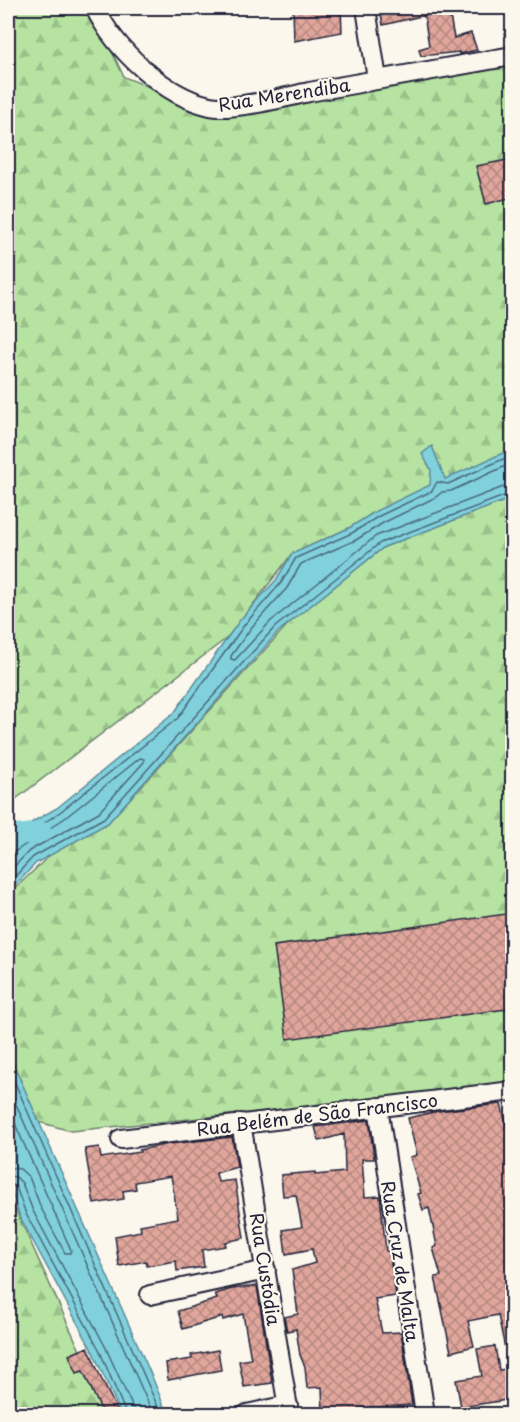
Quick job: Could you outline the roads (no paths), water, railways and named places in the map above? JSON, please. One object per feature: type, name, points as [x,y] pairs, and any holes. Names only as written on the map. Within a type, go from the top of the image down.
[{"type":"street","name":"Rua Merendiba","points":[[95,8],[118,45],[143,68],[187,99],[213,107],[257,102],[513,56]]},
{"type":"street","points":[[366,8],[377,80]]},
{"type":"street","name":"Rua Belém de São Francisco","points":[[122,1138],[513,1091]]},
{"type":"street","name":"Rua Cruz de Malta","points":[[378,1107],[425,1414]]},
{"type":"street","name":"Rua Custódia","points":[[241,1123],[288,1410]]},
{"type":"street","points":[[150,1295],[266,1270]]},
{"type":"street","points":[[247,1414],[288,1410]]},
{"type":"water","points":[[432,446],[445,479],[512,449],[512,498],[384,547],[279,631],[108,823],[36,863],[8,893],[8,841],[34,821],[57,808],[174,713],[240,620],[276,580],[292,554],[349,528],[376,511],[430,485],[431,470],[422,454]]},
{"type":"water","points":[[8,1052],[167,1414],[121,1414],[93,1352],[20,1217],[8,1182]]},
{"type":"waterway","points":[[8,838],[42,832]]}]
